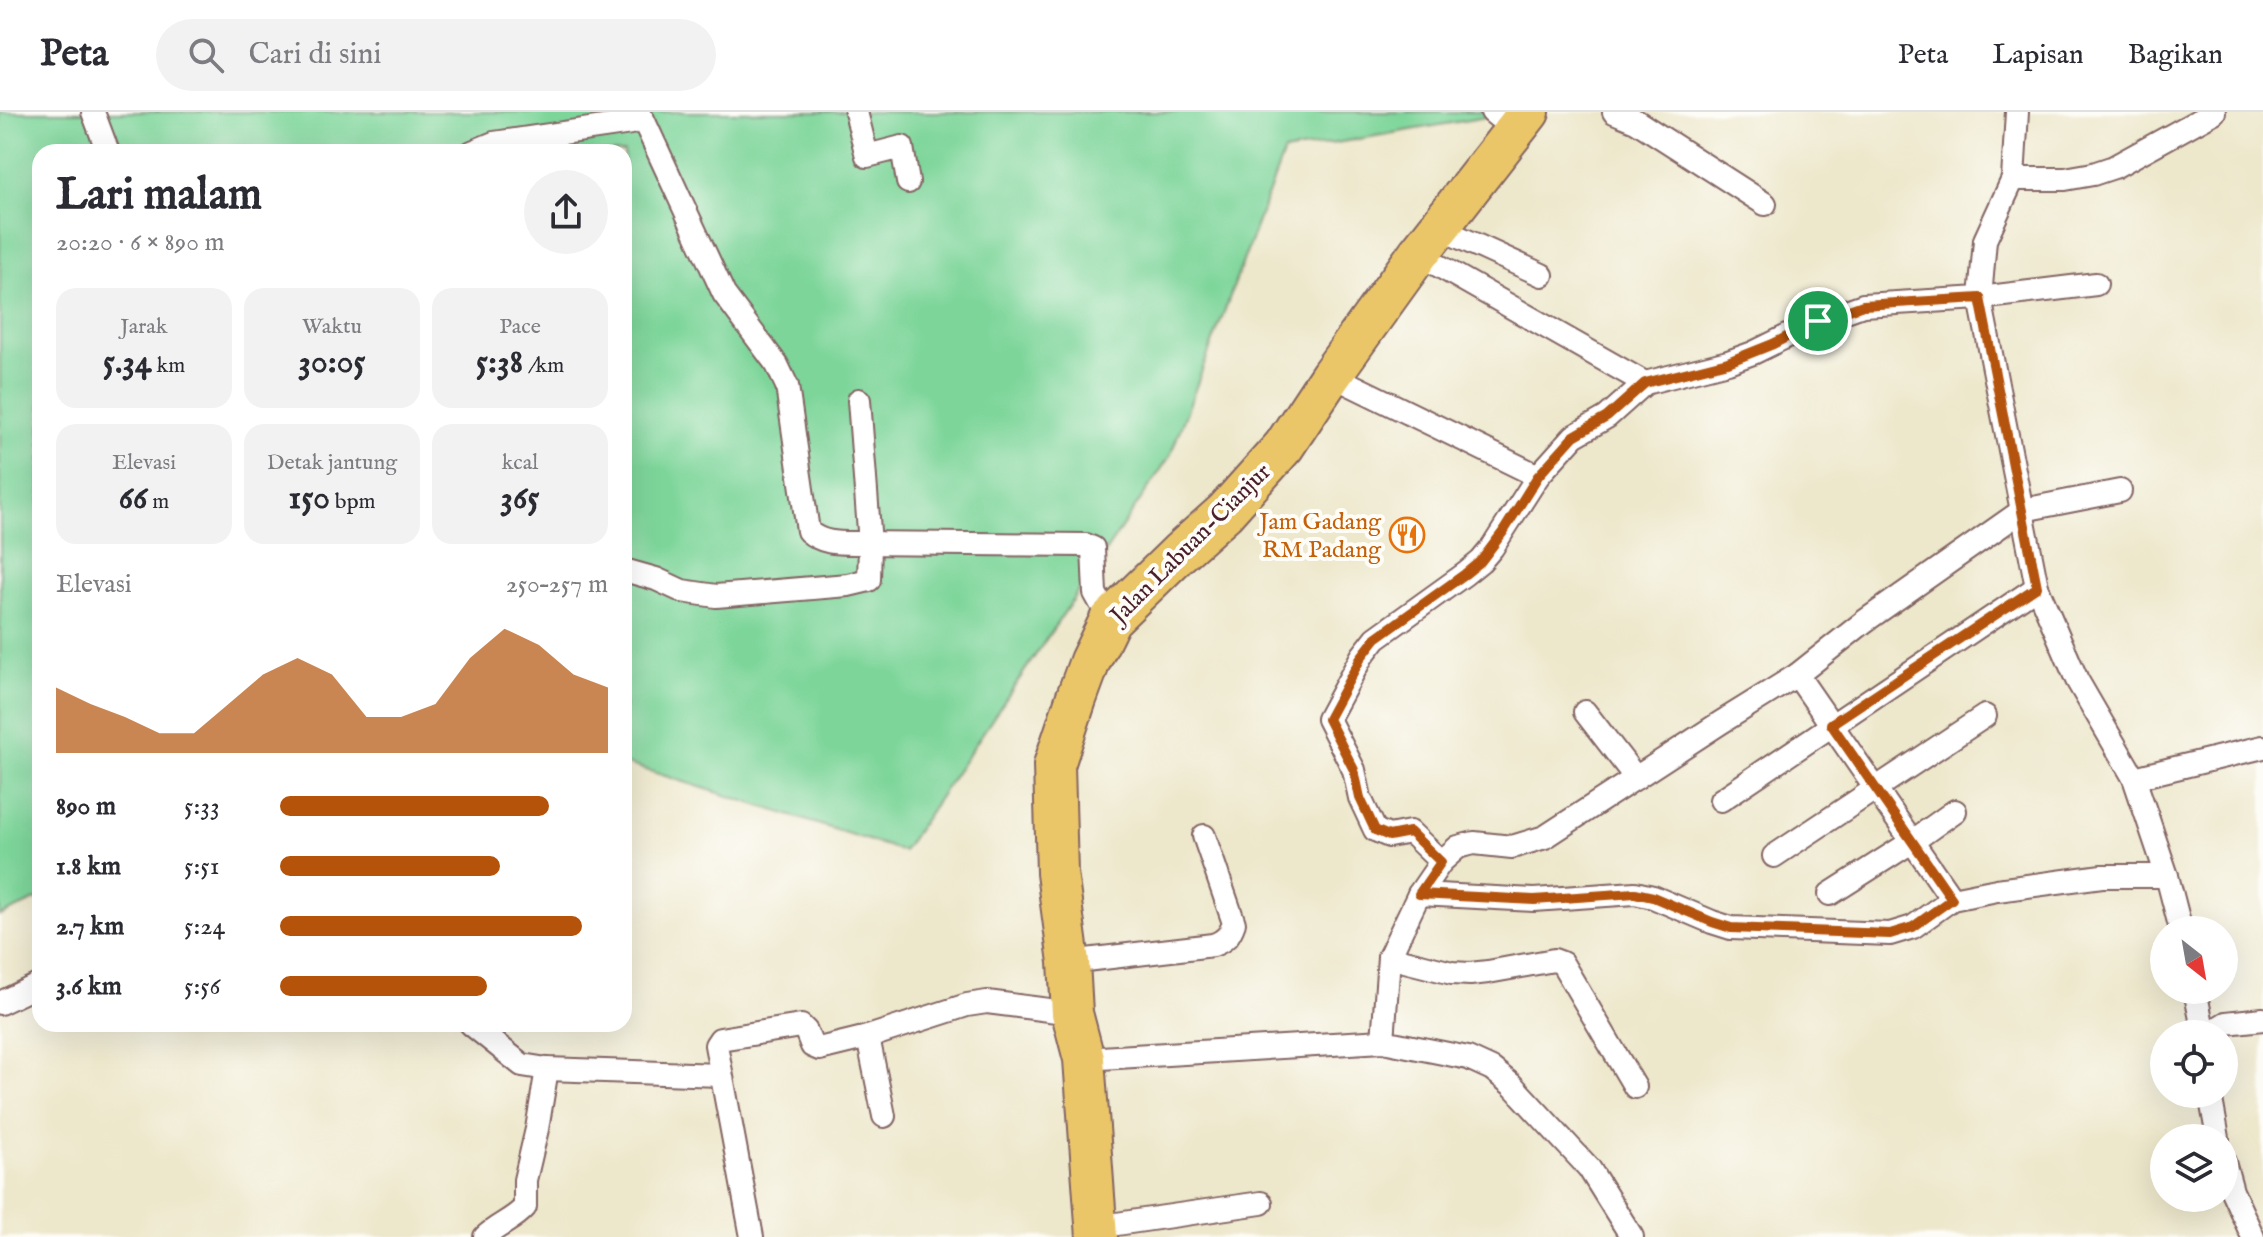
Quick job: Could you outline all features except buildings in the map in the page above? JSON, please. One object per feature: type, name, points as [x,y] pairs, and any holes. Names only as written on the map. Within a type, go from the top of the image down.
[{"type":"highway","name":"Jalan Labuan-Cianjur","points":[[1096,1232],[1084,1059],[1072,1013],[1069,962],[1057,873],[1054,765],[1090,661],[1110,620],[1225,512],[1284,446],[1511,118]]},
{"type":"street","points":[[93,112],[105,144]]},
{"type":"street","points":[[856,112],[867,156],[902,147],[908,182]]},
{"type":"street","points":[[1614,112],[1636,121],[1765,204]]},
{"type":"street","points":[[2017,112],[2013,179],[1985,240],[1980,298],[2037,587],[2077,680],[2134,778],[2177,916]]},
{"type":"street","points":[[2013,179],[2065,179],[2104,171],[2214,112]]},
{"type":"street","points":[[492,144],[631,123],[644,115],[724,294],[777,365],[787,386],[808,531],[816,538],[832,542],[870,544],[1086,545],[1093,548],[1095,593],[1110,620]]},
{"type":"street","points":[[1428,241],[1542,275]]},
{"type":"street","points":[[1428,241],[1645,383]]},
{"type":"street","points":[[1441,862],[1410,832],[1389,836],[1375,830],[1360,798],[1354,770],[1328,719],[1362,656],[1376,638],[1481,561],[1538,476],[1574,436],[1607,417],[1645,383],[1728,362],[1818,321],[1863,305],[1980,298],[2096,284]]},
{"type":"street","points":[[1331,375],[1538,476]]},
{"type":"street","points":[[632,572],[682,591],[716,596],[848,585],[869,580],[870,544],[859,400]]},
{"type":"street","points":[[1383,1041],[1389,957],[1419,894],[1441,862],[1458,847],[1474,843],[1512,847],[1545,837],[1797,675],[1865,621],[2023,510],[2120,491]]},
{"type":"street","points":[[1721,800],[2037,587]]},
{"type":"street","points":[[1797,675],[1952,899]]},
{"type":"street","points":[[1585,712],[1636,778]]},
{"type":"street","points":[[1774,856],[1985,716]]},
{"type":"street","points":[[2134,778],[2263,747]]},
{"type":"street","points":[[1830,894],[1955,811]]},
{"type":"street","points":[[1069,962],[1222,942],[1230,934],[1234,923],[1204,836]]},
{"type":"street","points":[[1419,894],[1534,900],[1635,893],[1653,897],[1731,928],[1890,934],[1913,927],[1952,899],[2102,876],[2167,876]]},
{"type":"street","points":[[1389,957],[1452,973],[1488,972],[1554,960],[1562,963],[1635,1087]]},
{"type":"street","points":[[0,1003],[32,988]]},
{"type":"street","points":[[752,1237],[720,1075],[716,1045],[723,1037],[801,1026],[812,1046],[819,1049],[868,1037],[967,1005],[987,1002],[1072,1013]]},
{"type":"street","points":[[2238,1022],[2263,1019]]},
{"type":"street","points":[[481,1032],[522,1065],[547,1069],[720,1075]]},
{"type":"street","points":[[868,1037],[884,1116]]},
{"type":"street","points":[[1084,1059],[1383,1041],[1468,1058],[1492,1069],[1512,1085],[1589,1168],[1632,1237]]},
{"type":"street","points":[[485,1237],[525,1207],[525,1180],[547,1069]]},
{"type":"street","points":[[1096,1232],[1261,1203]]},
{"type":"street","points":[[2238,1204],[2253,1237]]},
{"type":"green space","points":[[0,112],[1504,112],[1284,152],[1170,456],[903,851],[632,766],[632,144],[32,144],[32,902],[0,916]]},
{"type":"place","name":"Jam Gadang RM Padang","points":[[1407,535]]},
{"type":"route","points":[[1980,298],[2037,587],[1831,724],[1952,899],[1913,927],[1890,934],[1731,928],[1653,897],[1635,893],[1534,900],[1419,894],[1441,862],[1410,832],[1389,836],[1375,830],[1360,798],[1354,770],[1328,719],[1362,656],[1376,638],[1481,561],[1538,476],[1574,436],[1607,417],[1645,383],[1728,362],[1818,321],[1863,305],[1980,298]]}]
